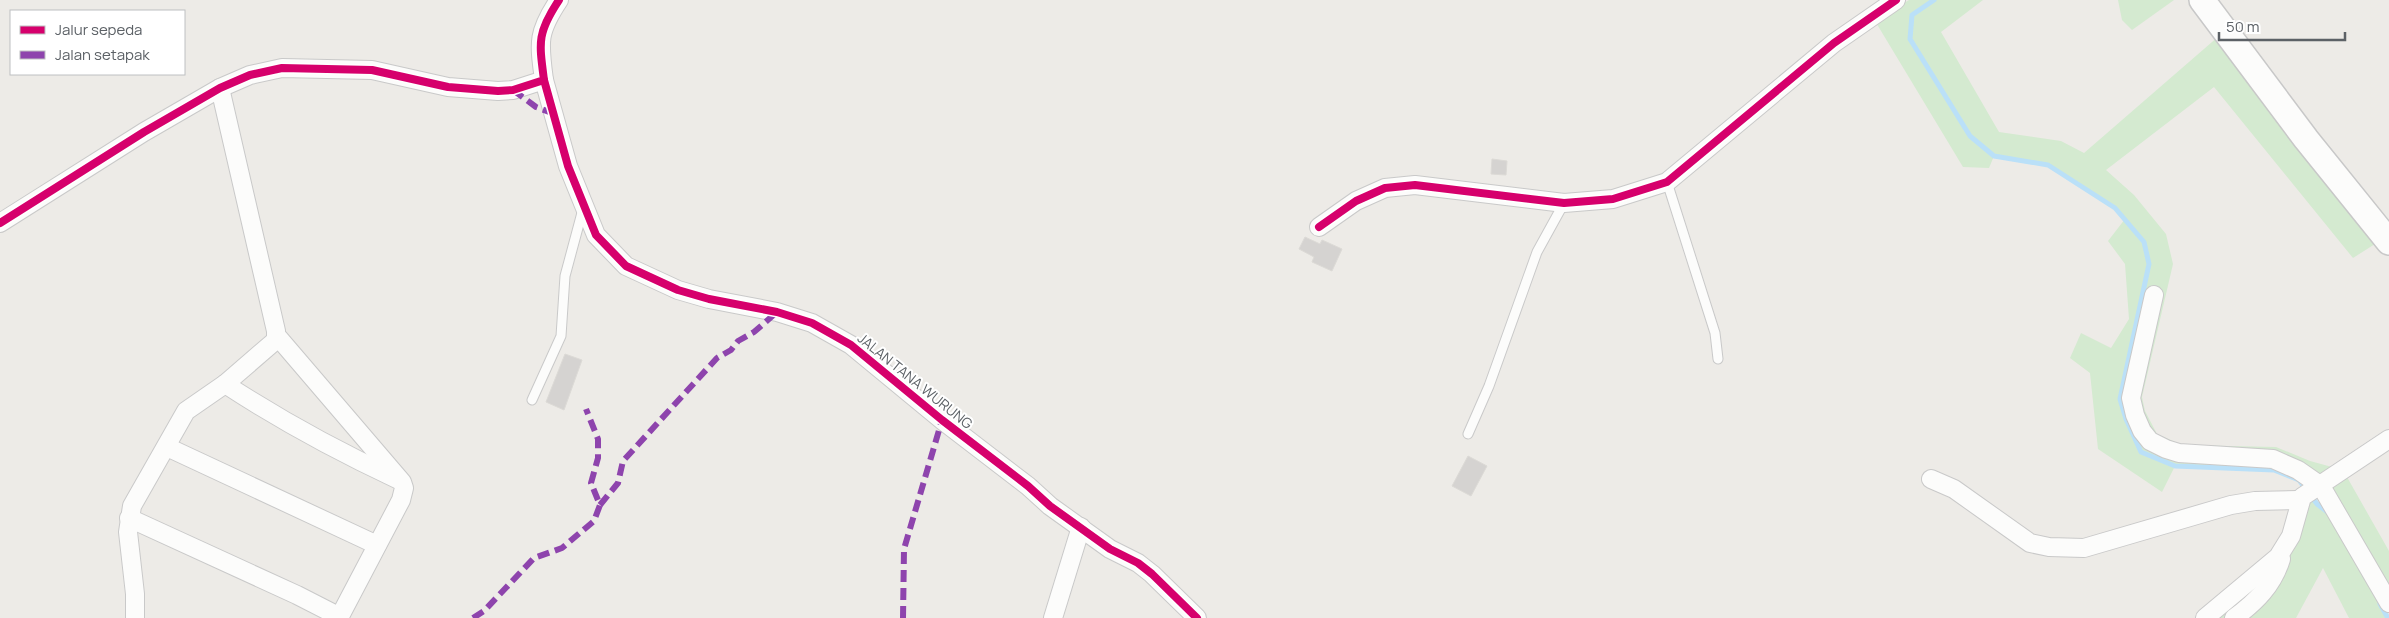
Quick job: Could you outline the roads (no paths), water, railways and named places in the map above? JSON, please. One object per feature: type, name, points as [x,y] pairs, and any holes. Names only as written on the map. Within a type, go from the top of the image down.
[{"type":"street","name":"JALAN TANA WURUNG","points":[[559,0],[550,14],[539,42],[544,80],[568,166],[596,236],[626,266],[678,290],[709,299],[776,312],[812,324],[851,345],[942,420],[1028,486],[1050,506],[1110,548],[1138,563],[1152,574],[1197,618]]},
{"type":"street","points":[[1319,227],[1356,201],[1385,188],[1415,185],[1564,203],[1613,199],[1667,182],[1834,43],[1896,0]]},
{"type":"street","points":[[2202,0],[2306,139],[2389,242]]},
{"type":"street","points":[[0,223],[144,132],[220,88],[250,75],[282,68],[304,67],[382,71],[448,87],[498,91],[514,90],[544,80]]},
{"type":"street","points":[[129,518],[297,595],[339,618],[404,494],[402,482],[277,336],[220,88]]},
{"type":"street","points":[[2154,295],[2131,398],[2142,431],[2150,441],[2179,453],[2273,459],[2298,470],[2309,493],[2389,603]]},
{"type":"street","points":[[139,616],[129,518],[132,506],[167,447],[178,422],[186,412],[225,384],[274,343],[277,336]]},
{"type":"street","points":[[225,384],[270,414],[325,445],[402,482]]},
{"type":"street","points":[[1931,479],[1954,489],[2030,543],[2060,548],[2090,546],[2231,504],[2309,493],[2389,439]]},
{"type":"street","points":[[167,447],[377,546]]},
{"type":"street","points":[[2205,618],[2263,572],[2278,557],[2290,536],[2309,493]]},
{"type":"street","points":[[1053,618],[1081,527]]},
{"type":"street","points":[[2234,618],[2256,601],[2269,585],[2277,572],[2285,546]]},
{"type":"lane","points":[[1667,182],[1715,333],[1718,359]]},
{"type":"lane","points":[[1468,434],[1490,386],[1537,252],[1564,203]]},
{"type":"lane","points":[[532,400],[561,336],[565,276],[584,204]]},
{"type":"waterway","points":[[1934,0],[1912,15],[1910,39],[1970,136],[1994,156],[2048,165],[2115,208],[2144,242],[2149,264],[2120,399],[2126,419],[2141,452],[2175,466],[2274,470],[2299,480],[2317,504],[2330,514]]},
{"type":"waterway","points":[[2380,604],[2388,618]]}]
